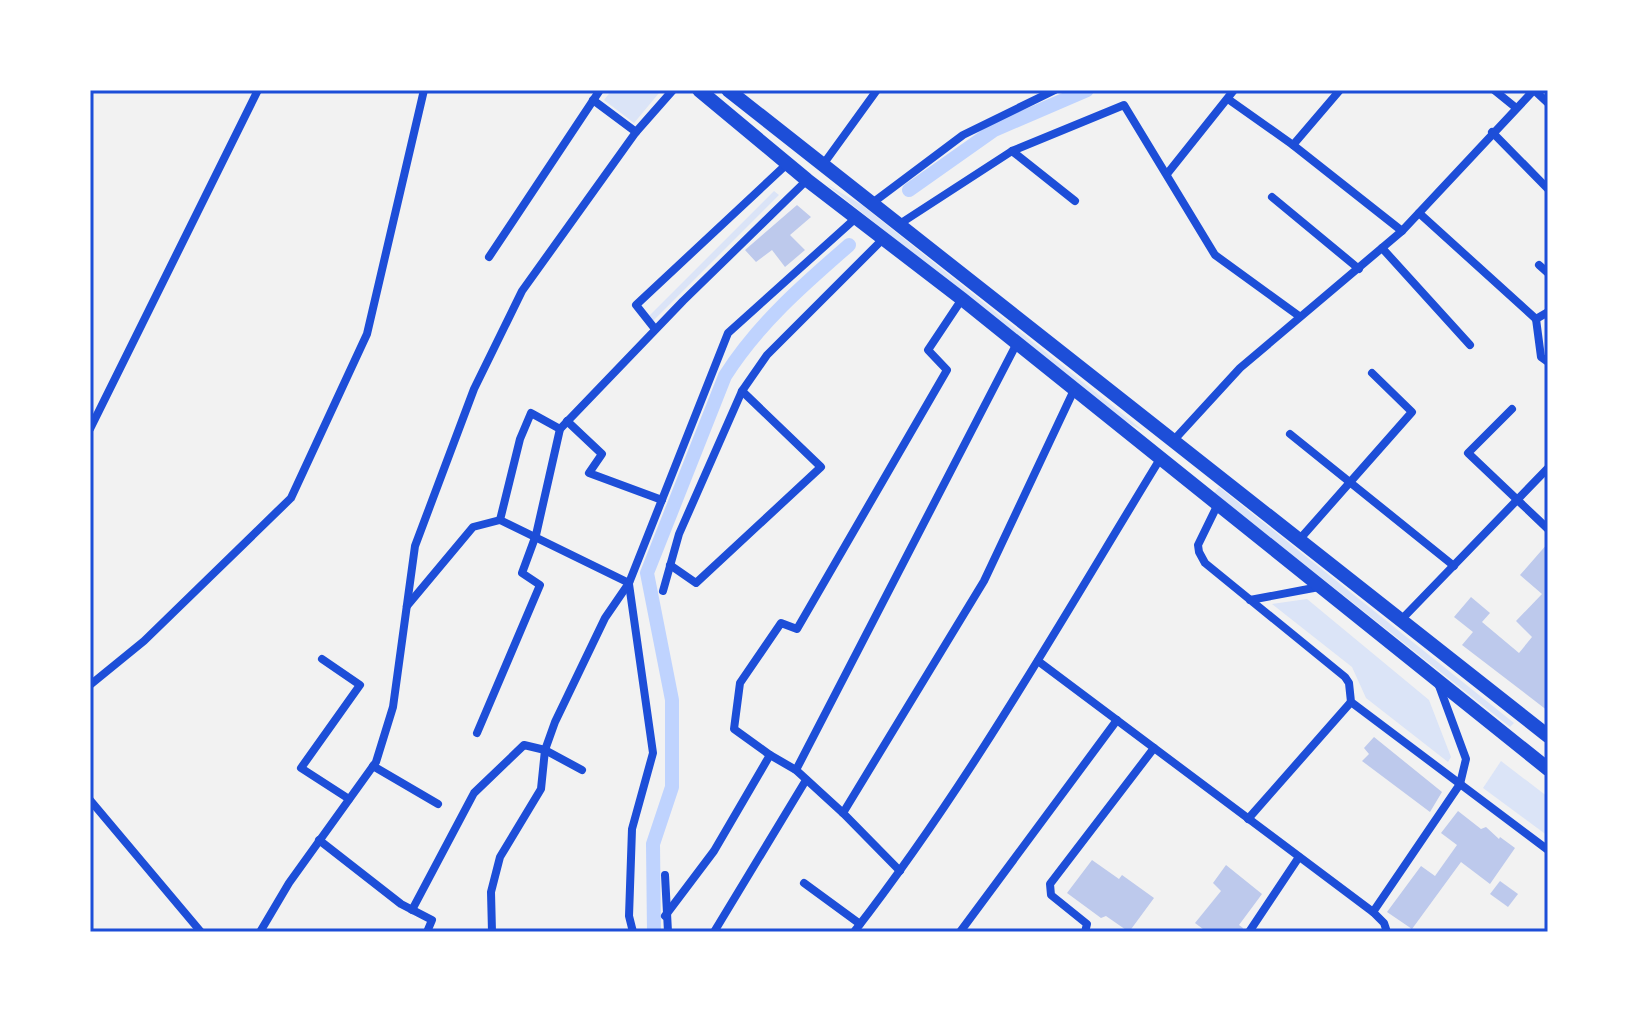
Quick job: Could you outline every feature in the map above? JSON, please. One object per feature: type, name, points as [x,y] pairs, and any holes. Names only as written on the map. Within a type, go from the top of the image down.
[{"type":"main road","points":[[699,90],[807,180],[962,299],[1548,769]]},
{"type":"main road","points":[[728,90],[1548,736]]},
{"type":"main road","points":[[962,299],[974,285]]},
{"type":"main road","points":[[1516,743],[1532,723]]},
{"type":"street","points":[[90,429],[258,90]]},
{"type":"street","points":[[90,685],[144,641],[291,498],[367,334],[424,90]]},
{"type":"street","points":[[260,932],[289,883],[373,766],[393,707],[415,546],[474,389],[522,291],[636,132],[673,90]]},
{"type":"street","points":[[822,166],[877,90]]},
{"type":"street","points":[[871,204],[963,135],[1055,90]]},
{"type":"street","points":[[1167,174],[1234,90]]},
{"type":"street","points":[[1293,145],[1340,90]]},
{"type":"street","points":[[1494,90],[1515,107]]},
{"type":"street","points":[[1173,441],[1240,368],[1402,231],[1515,107],[1534,90],[1548,103]]},
{"type":"street","points":[[489,257],[598,91]]},
{"type":"street","points":[[1228,99],[1293,145],[1402,231]]},
{"type":"street","points":[[593,100],[636,132]]},
{"type":"street","points":[[898,225],[1012,151],[1124,105],[1215,255],[1299,316]]},
{"type":"street","points":[[1492,132],[1548,189]]},
{"type":"street","points":[[1012,151],[1075,201]]},
{"type":"street","points":[[655,329],[636,305],[788,163]]},
{"type":"street","points":[[477,733],[540,585],[522,573],[536,535],[560,429],[655,329],[807,180]]},
{"type":"street","points":[[1272,197],[1359,269]]},
{"type":"street","points":[[1419,213],[1536,319],[1541,357],[1548,362]]},
{"type":"street","points":[[492,932],[491,892],[500,857],[541,789],[545,750],[555,722],[605,618],[629,583],[728,333],[857,217]]},
{"type":"street","points":[[663,591],[679,534],[742,391],[767,355],[884,238]]},
{"type":"street","points":[[1382,248],[1470,345]]},
{"type":"street","points":[[1539,265],[1548,273]]},
{"type":"street","points":[[900,871],[796,770],[734,729],[740,683],[781,623],[797,629],[947,370],[928,350],[962,299]]},
{"type":"street","points":[[1536,319],[1548,312]]},
{"type":"street","points":[[796,770],[1017,343]]},
{"type":"street","points":[[1299,540],[1412,412],[1372,373]]},
{"type":"street","points":[[843,813],[984,581],[1074,390]]},
{"type":"street","points":[[670,565],[696,583],[821,467],[742,391]]},
{"type":"street","points":[[1512,409],[1468,453],[1548,529]]},
{"type":"street","points":[[500,520],[520,439],[531,413],[560,429]]},
{"type":"street","points":[[567,421],[602,454],[589,473],[662,500]]},
{"type":"street","points":[[1290,434],[1454,566]]},
{"type":"street","points":[[804,883],[857,928],[900,871],[1038,661],[1160,459]]},
{"type":"street","points":[[1401,620],[1548,468]]},
{"type":"street","points":[[1217,506],[1200,538],[1199,552],[1205,563],[1345,677],[1349,683],[1351,702],[1548,850]]},
{"type":"street","points":[[407,607],[473,527],[500,520],[629,583]]},
{"type":"street","points":[[629,583],[653,753],[632,829],[629,916],[633,932]]},
{"type":"street","points":[[1250,600],[1319,587]]},
{"type":"street","points":[[322,659],[360,685],[301,768],[349,799]]},
{"type":"street","points":[[1038,661],[1373,912],[1384,923],[1387,932]]},
{"type":"street","points":[[1373,912],[1460,784],[1466,759],[1437,681]]},
{"type":"street","points":[[1248,819],[1351,702]]},
{"type":"street","points":[[960,932],[1117,720]]},
{"type":"street","points":[[412,910],[474,793],[524,745],[545,750],[582,770]]},
{"type":"street","points":[[1085,932],[1087,924],[1051,895],[1050,884],[1154,748]]},
{"type":"street","points":[[665,916],[714,851],[770,755]]},
{"type":"street","points":[[373,766],[438,804]]},
{"type":"street","points":[[714,932],[806,780]]},
{"type":"street","points":[[90,800],[201,932]]},
{"type":"street","points":[[319,840],[401,904],[432,920],[427,932]]},
{"type":"street","points":[[1249,932],[1299,857]]},
{"type":"street","points":[[665,875],[668,932]]},
{"type":"shaded area","points":[[612,90],[655,90],[659,93],[634,123],[604,100]]},
{"type":"shaded area","points":[[826,184],[862,205],[1145,432],[1121,419]]},
{"type":"shaded area","points":[[774,191],[779,195],[652,322],[647,318]]},
{"type":"shaded area","points":[[1219,487],[1514,723],[1510,727],[1214,493]]},
{"type":"shaded area","points":[[1307,599],[1429,700],[1451,757],[1448,762],[1366,698],[1352,667],[1272,604]]},
{"type":"shaded area","points":[[1501,761],[1548,797],[1548,836],[1483,788]]},
{"type":"building","points":[[797,205],[811,217],[790,235],[805,250],[785,267],[772,250],[756,262],[745,250]]},
{"type":"building","points":[[1548,543],[1548,711],[1462,645],[1473,632],[1454,617],[1471,597],[1490,613],[1482,622],[1519,653],[1532,637],[1516,621],[1542,594],[1520,575]]},
{"type":"building","points":[[1374,737],[1442,792],[1430,812],[1362,761],[1369,754],[1364,748]]},
{"type":"building","points":[[1458,811],[1481,829],[1486,827],[1515,848],[1490,884],[1461,862],[1412,929],[1387,912],[1421,866],[1435,876],[1457,845],[1441,833]]},
{"type":"building","points":[[1092,860],[1119,879],[1122,875],[1154,898],[1129,932],[1106,916],[1101,918],[1067,893]]},
{"type":"building","points":[[1226,865],[1262,894],[1239,925],[1243,928],[1242,932],[1207,932],[1195,923],[1221,891],[1213,883]]},
{"type":"building","points":[[1500,881],[1518,894],[1508,907],[1490,894]]},
{"type":"waterway","points":[[909,190],[994,130],[1087,90]]},
{"type":"waterway","points":[[654,932],[653,844],[672,787],[672,700],[647,573],[725,376],[767,322],[849,245]]}]
